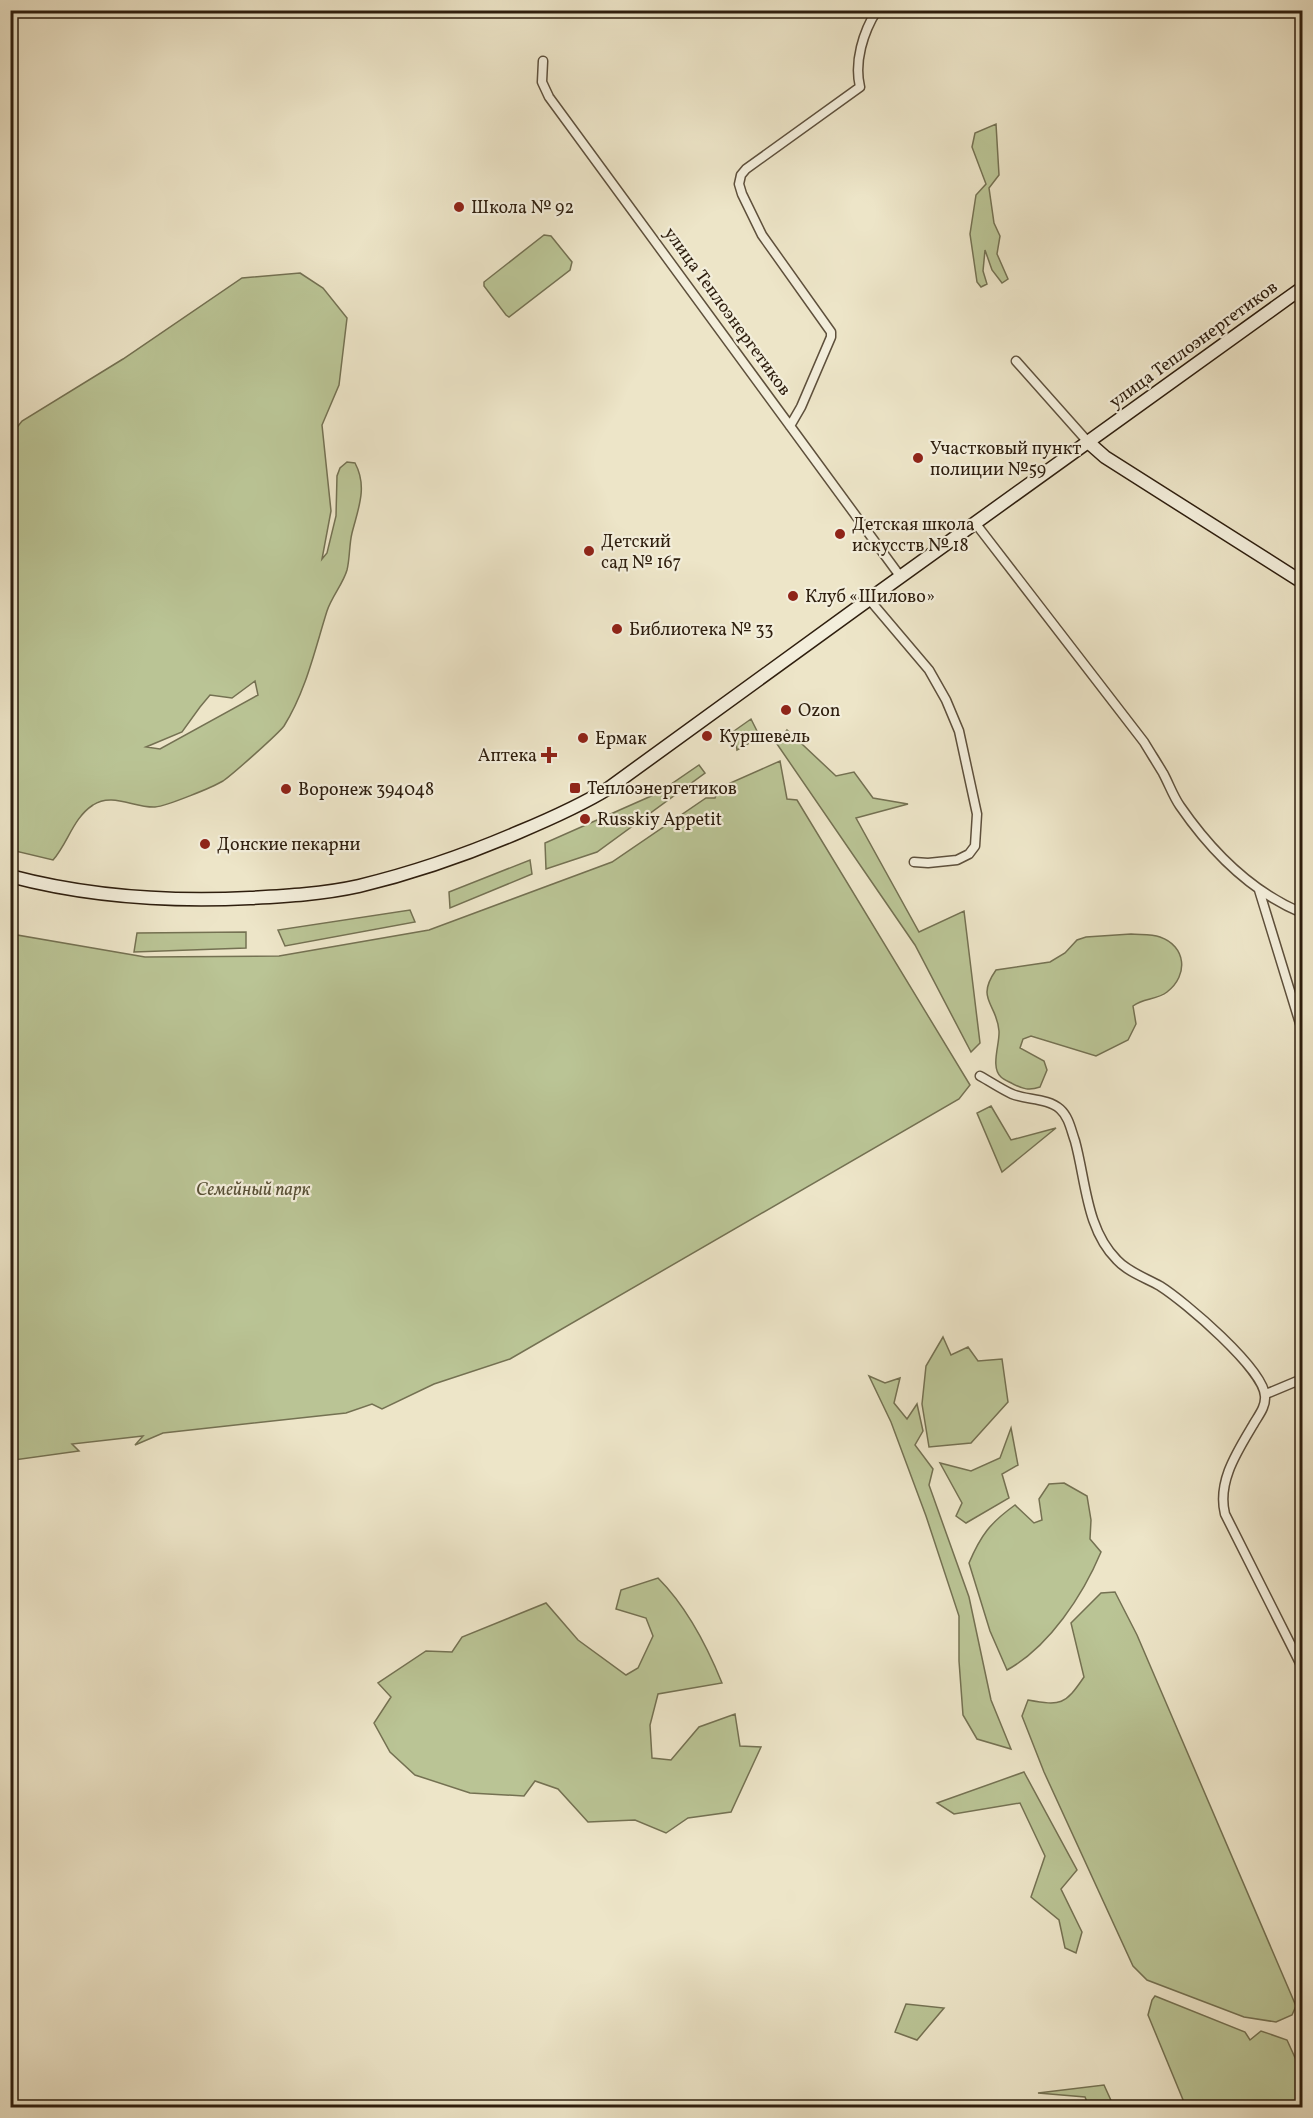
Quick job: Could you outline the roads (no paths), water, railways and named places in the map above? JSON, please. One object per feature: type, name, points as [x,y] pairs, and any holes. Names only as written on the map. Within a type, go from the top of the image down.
[{"type":"street","points":[[790,426],[801,407],[831,337],[831,332],[772,251],[757,225],[739,184],[741,175],[746,169],[860,87],[857,75],[859,56],[872,18],[878,10]]},
{"type":"street","name":"улица Теплоэнергетиков","points":[[543,61],[542,82],[549,97],[900,576]]},
{"type":"street","name":"улица Теплоэнергетиков","points":[[10,876],[33,882],[116,895],[176,900],[222,900],[317,893],[360,885],[454,858],[576,808],[609,788],[868,598],[976,524],[1302,288]]},
{"type":"street","points":[[1016,361],[1088,442],[1105,457],[1302,582]]},
{"type":"street","points":[[976,524],[1144,742],[1164,774],[1178,805],[1218,854],[1259,890],[1280,904],[1302,913]]},
{"type":"street","points":[[868,598],[929,670],[946,700],[959,731],[977,814],[975,846],[969,855],[957,860],[914,862]]},
{"type":"street","points":[[1259,890],[1302,1030]]},
{"type":"street","points":[[980,1076],[1013,1094],[1059,1108],[1069,1122],[1083,1169],[1088,1205],[1100,1237],[1117,1260],[1161,1287],[1207,1322],[1250,1366],[1266,1394],[1264,1407],[1237,1452],[1223,1487],[1222,1501],[1225,1514],[1302,1667]]},
{"type":"street","points":[[1266,1394],[1302,1379]]},
{"type":"place","name":"Школа № 92","points":[[459,207]]},
{"type":"place","name":"Участковый пункт полиции №59","points":[[918,458]]},
{"type":"place","name":"Детская школа искусств № 18","points":[[840,534]]},
{"type":"place","name":"Детский сад № 167","points":[[589,551]]},
{"type":"place","name":"Клуб «Шилово»","points":[[793,596]]},
{"type":"place","name":"Библиотека № 33","points":[[617,629]]},
{"type":"place","name":"Ozon","points":[[786,710]]},
{"type":"place","name":"Куршевель","points":[[707,736]]},
{"type":"place","name":"Ермак","points":[[583,738]]},
{"type":"place","name":"Аптека","points":[[549,755]]},
{"type":"place","name":"Теплоэнергетиков","points":[[575,788]]},
{"type":"place","name":"Воронеж 394048","points":[[286,789]]},
{"type":"place","name":"Russkiy Appetit","points":[[585,819]]},
{"type":"place","name":"Донские пекарни","points":[[205,844]]},
{"type":"park label","name":"Семейный парк","points":[[253,1189]]}]
